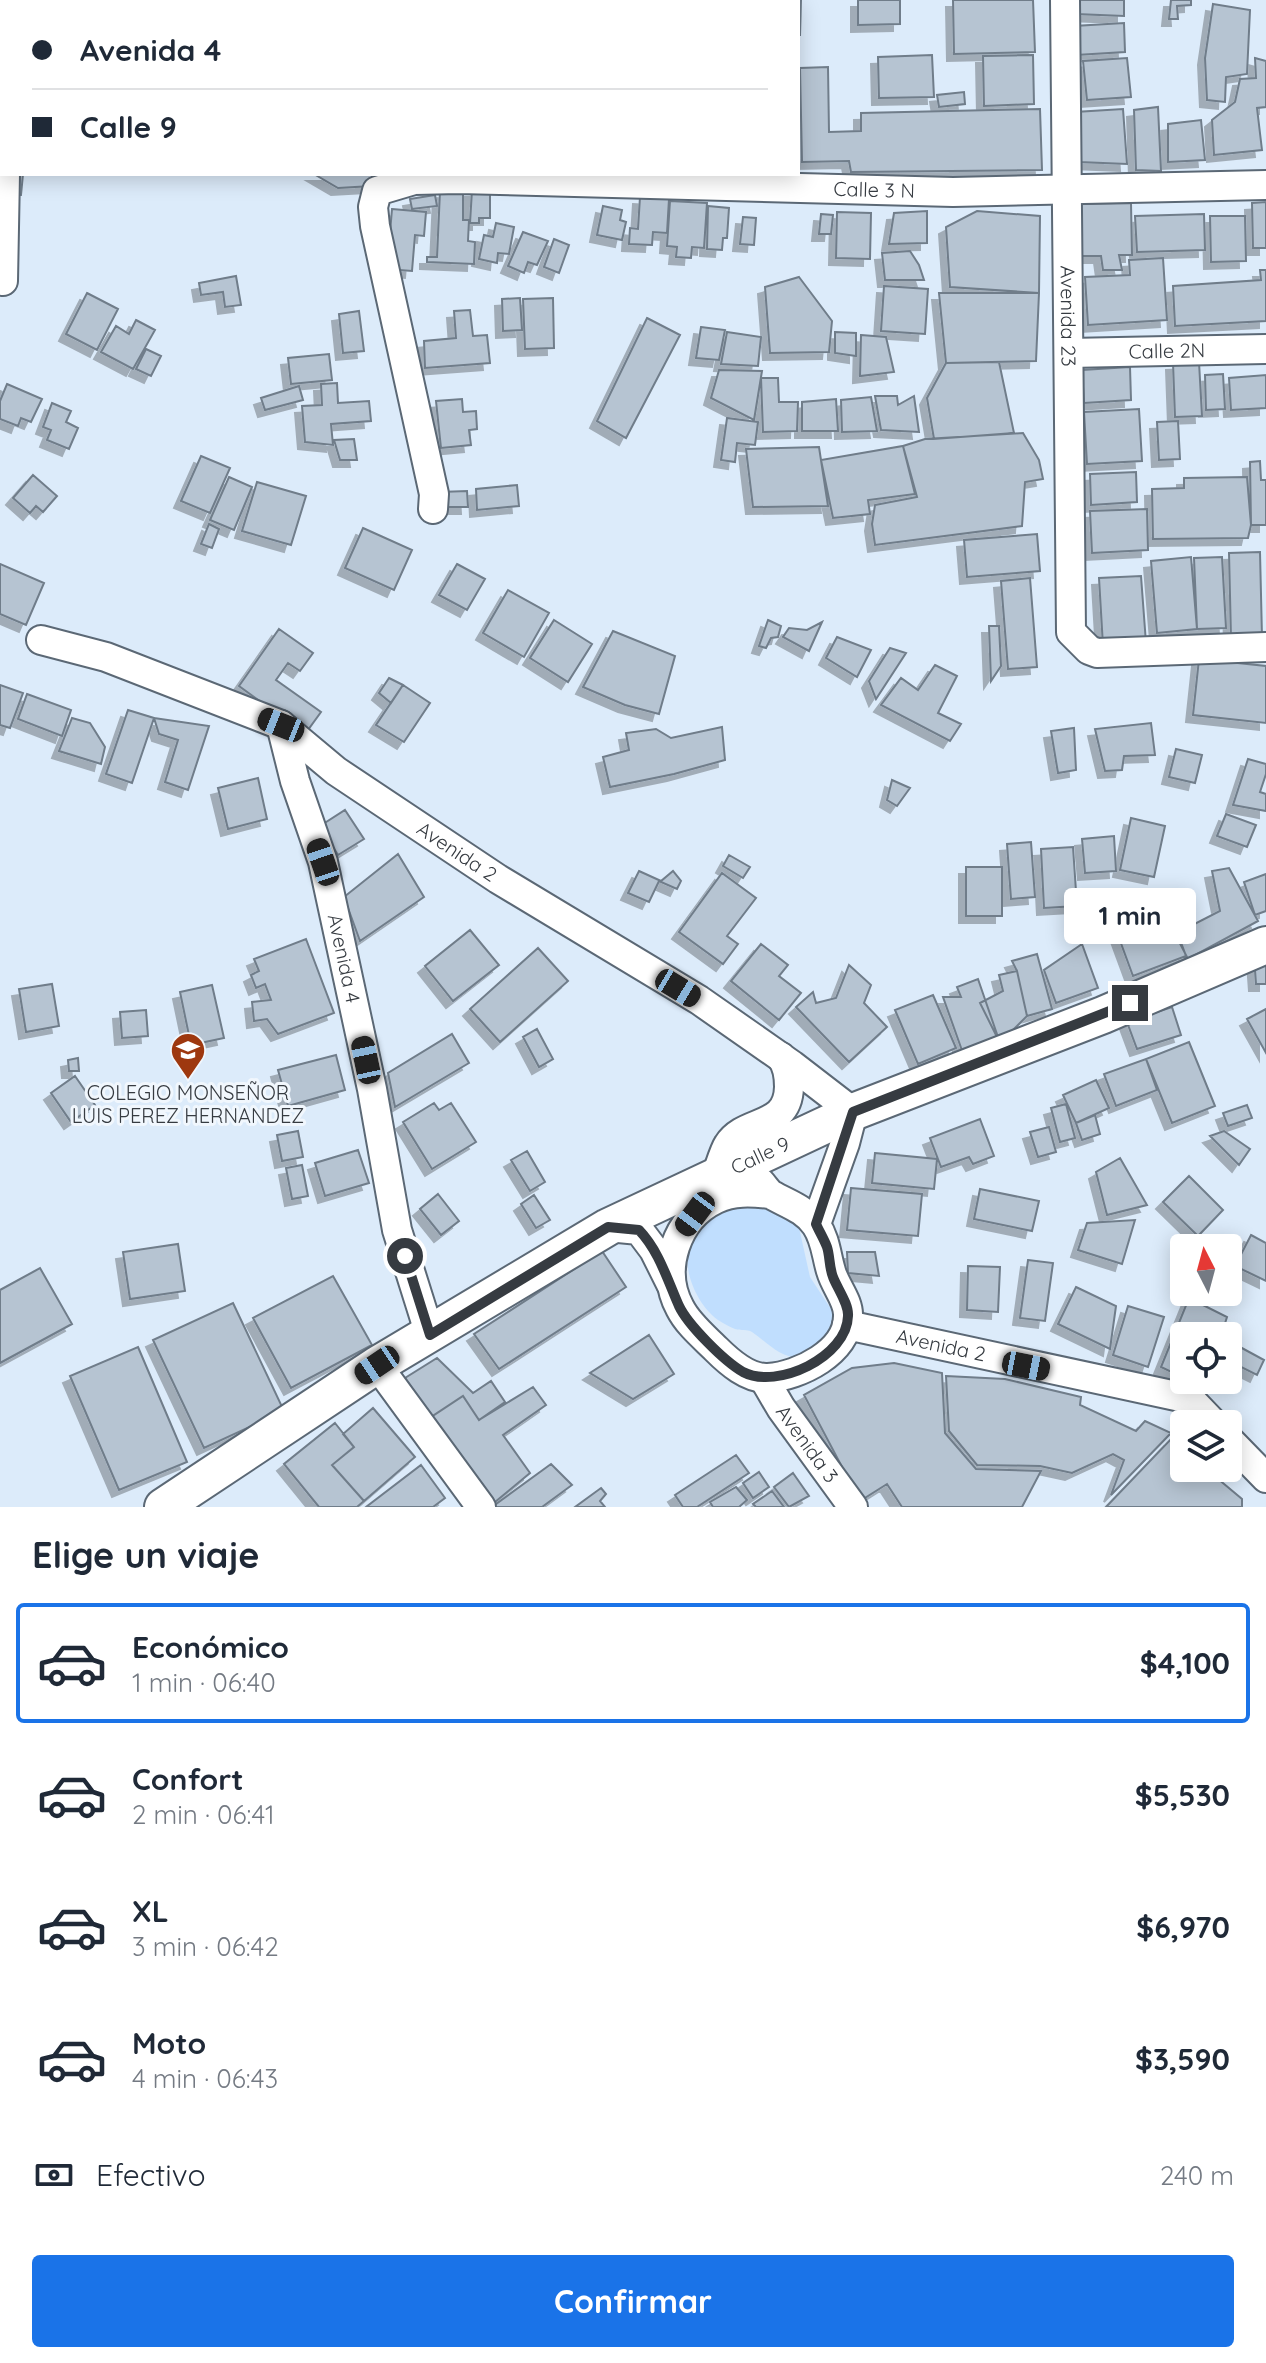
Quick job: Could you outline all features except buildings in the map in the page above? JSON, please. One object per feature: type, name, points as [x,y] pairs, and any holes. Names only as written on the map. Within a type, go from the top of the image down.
[{"type":"street","name":"Avenida 23","points":[[1065,0],[1071,632],[1089,650],[1097,653],[1266,647]]},
{"type":"street","points":[[2,176],[3,281]]},
{"type":"street","name":"Calle 3 N","points":[[433,509],[434,494],[375,226],[373,207],[377,191],[414,180],[459,179],[953,192],[1266,185]]},
{"type":"street","name":"Calle 2N","points":[[1069,353],[1266,349]]},
{"type":"street","name":"Avenida 2","points":[[41,640],[106,657],[281,725],[336,771],[511,887],[699,1000],[853,1112]]},
{"type":"street","name":"Avenida 4","points":[[281,725],[295,781],[323,862],[372,1089],[397,1230],[430,1335]]},
{"type":"street","name":"Calle 9","points":[[163,1507],[377,1365],[608,1227],[715,1188],[853,1112],[1103,1015],[1266,945]]},
{"type":"street","points":[[715,1188],[728,1143],[744,1131],[777,1116],[783,1108],[789,1094],[789,1078],[786,1063],[781,1057]]},
{"type":"street","points":[[816,1224],[853,1112]]},
{"type":"street","points":[[608,1227],[639,1230],[672,1284],[680,1308],[696,1329],[743,1372],[764,1379],[801,1370],[821,1358],[845,1334],[849,1313],[831,1273],[827,1246],[816,1224],[794,1204],[769,1194],[752,1176],[738,1170],[715,1188],[679,1234],[671,1258],[672,1284]]},
{"type":"street","name":"Avenida 2","points":[[847,1325],[1190,1399],[1201,1410]]},
{"type":"street","points":[[377,1365],[481,1507]]},
{"type":"street","name":"Avenida 3","points":[[764,1379],[845,1505]]},
{"type":"street","points":[[1242,1453],[1266,1478]]},
{"type":"shaded area","points":[[735,1205],[771,1207],[798,1223],[810,1277],[833,1312],[840,1329],[800,1358],[780,1353],[752,1332],[735,1329],[718,1320],[694,1290],[687,1263],[692,1238],[707,1221]]},
{"type":"place","name":"COLEGIO MONSEÑOR LUIS PEREZ HERNANDEZ","points":[[188,1081]]},
{"type":"route","points":[[405,1256],[430,1335],[608,1227],[629,1227],[639,1230],[647,1238],[672,1284],[680,1308],[724,1357],[743,1372],[764,1379],[801,1370],[834,1346],[845,1334],[847,1325],[849,1313],[831,1273],[827,1246],[816,1224],[853,1112],[1130,1003]]}]
